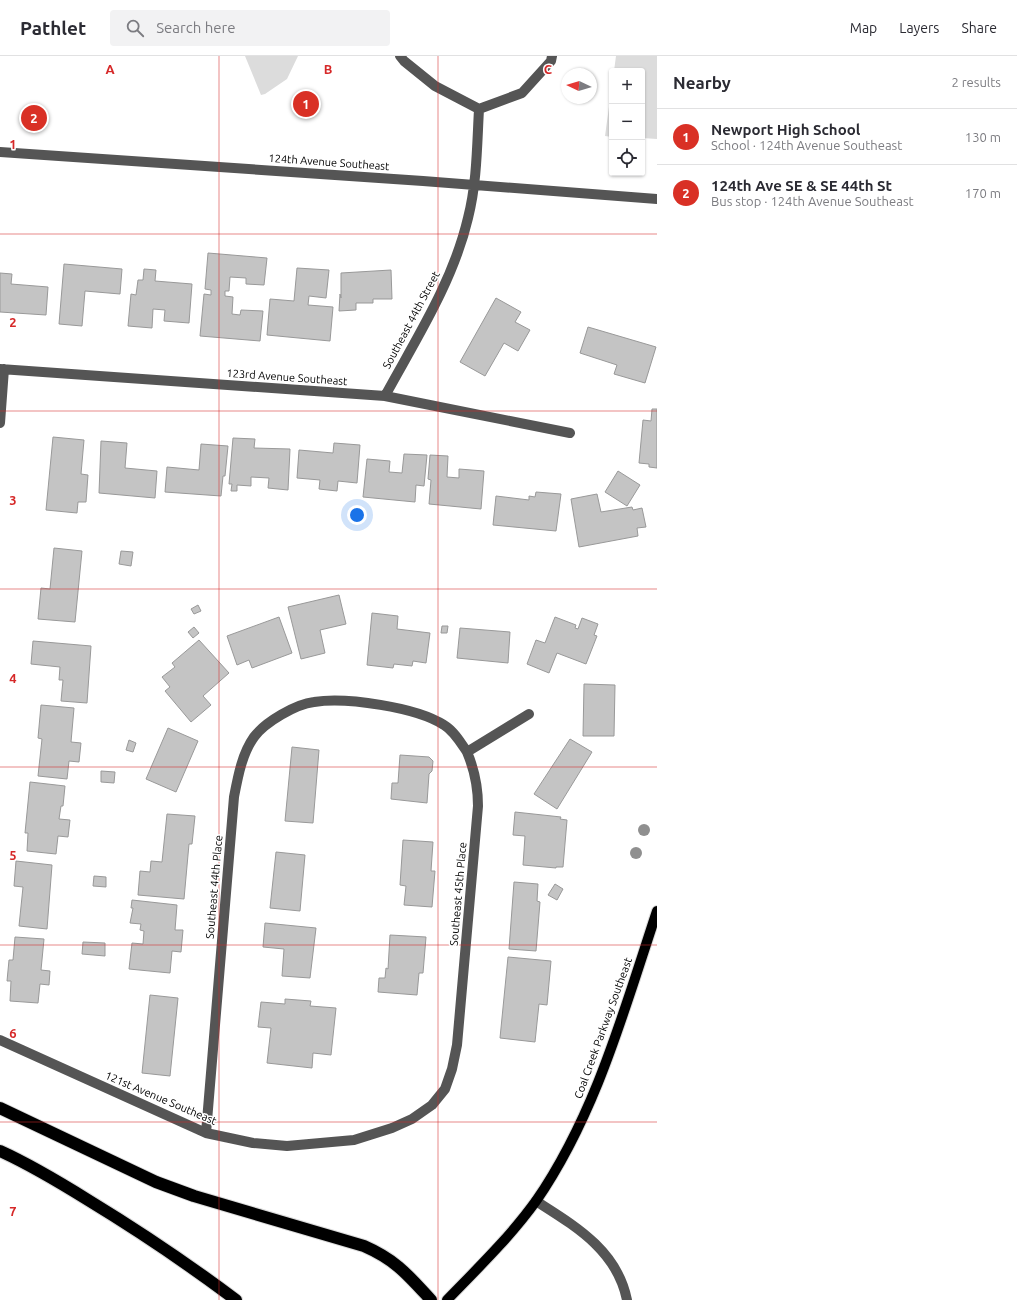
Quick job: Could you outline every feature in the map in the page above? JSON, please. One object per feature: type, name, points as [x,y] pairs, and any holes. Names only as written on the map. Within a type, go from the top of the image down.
[{"type":"highway","points":[[0,1108],[150,1179],[188,1194],[264,1218],[364,1246],[384,1255],[413,1280],[431,1300]]},
{"type":"highway","points":[[0,1151],[38,1170],[116,1217],[168,1251],[236,1300]]},
{"type":"main road","name":"Coal Creek Parkway Southeast","points":[[447,1300],[502,1243],[536,1200],[559,1163],[587,1109],[607,1061],[657,911]]},
{"type":"street","points":[[400,56],[435,86],[479,109],[522,93],[551,62],[552,56]]},
{"type":"street","name":"Southeast 44th Street","points":[[385,396],[445,286],[459,250],[468,217],[474,185],[479,109]]},
{"type":"street","name":"124th Avenue Southeast","points":[[0,152],[657,199]]},
{"type":"street","points":[[0,423],[2,369]]},
{"type":"street","name":"123rd Avenue Southeast","points":[[2,369],[385,396],[570,433]]},
{"type":"street","name":"Southeast 44th Place","points":[[206,1133],[234,797],[241,763],[255,736],[276,718],[295,707],[306,703],[334,700],[407,710],[426,715],[445,726],[468,752]]},
{"type":"street","points":[[468,752],[529,714]]},
{"type":"street","name":"Southeast 45th Place","points":[[432,1105],[445,1089],[452,1069],[456,1045],[478,806],[478,785],[474,767],[468,752]]},
{"type":"street","name":"121st Avenue Southeast","points":[[0,1040],[206,1133],[253,1143],[287,1146],[323,1144],[354,1140],[392,1128],[412,1118],[432,1105]]},
{"type":"street","points":[[536,1200],[592,1239],[605,1253],[618,1274],[625,1289],[627,1300]]},
{"type":"shaded area","points":[[245,56],[298,56],[287,79],[265,94],[261,95]]},
{"type":"shaded area","points":[[616,56],[657,56],[657,139],[645,138],[645,68],[614,68]]},
{"type":"shaded area","points":[[609,107],[609,137],[605,136]]},
{"type":"building","points":[[208,253],[267,258],[264,285],[246,284],[246,278],[230,277],[229,291],[225,291],[225,296],[233,297],[232,314],[240,315],[241,310],[263,311],[260,341],[200,336],[204,294],[211,295],[211,290],[205,289]]},
{"type":"building","points":[[64,264],[122,269],[120,294],[85,291],[82,326],[59,324]]},
{"type":"building","points":[[297,268],[329,270],[326,298],[309,296],[308,305],[333,307],[330,341],[267,335],[270,299],[294,301]]},
{"type":"building","points":[[144,269],[156,270],[155,281],[192,284],[189,323],[164,321],[165,310],[153,309],[152,328],[128,326],[131,294],[136,295],[138,280],[143,280]]},
{"type":"building","points":[[391,270],[392,299],[373,299],[373,303],[356,303],[356,310],[339,311],[340,294],[341,298],[341,273]]},
{"type":"building","points":[[0,273],[12,274],[11,284],[48,287],[46,315],[0,312]]},
{"type":"building","points":[[496,298],[521,312],[515,322],[530,330],[518,351],[504,343],[485,376],[460,362]]},
{"type":"building","points":[[588,327],[656,347],[645,383],[614,374],[617,365],[580,353]]},
{"type":"building","points":[[652,409],[657,409],[657,468],[649,467],[649,464],[639,463],[643,420],[651,421]]},
{"type":"building","points":[[53,437],[84,440],[81,474],[88,475],[86,502],[78,502],[77,513],[46,510]]},
{"type":"building","points":[[233,438],[255,439],[254,448],[290,449],[288,490],[268,488],[269,478],[251,477],[251,486],[237,485],[237,491],[231,491],[232,484],[229,484]]},
{"type":"building","points":[[101,441],[127,443],[125,468],[157,471],[155,498],[99,493]]},
{"type":"building","points":[[334,443],[360,445],[357,483],[338,481],[337,491],[319,489],[320,480],[297,478],[299,450],[333,453]]},
{"type":"building","points":[[201,444],[228,446],[221,496],[165,492],[167,467],[199,470]]},
{"type":"building","points":[[404,454],[427,455],[424,486],[416,485],[415,502],[363,497],[367,459],[390,461],[389,472],[402,473]]},
{"type":"building","points":[[430,455],[448,456],[447,477],[459,478],[459,469],[484,471],[481,509],[429,504],[431,480],[428,479]]},
{"type":"building","points":[[618,471],[640,485],[627,506],[605,492]]},
{"type":"building","points":[[536,492],[561,494],[556,531],[493,525],[496,496],[529,500],[529,496],[535,497]]},
{"type":"building","points":[[597,494],[601,512],[632,507],[633,510],[642,508],[646,527],[637,528],[638,536],[579,547],[571,499]]},
{"type":"building","points":[[54,548],[82,551],[75,622],[38,619],[41,588],[50,589]]},
{"type":"building","points":[[121,551],[133,552],[131,566],[119,564]]},
{"type":"building","points":[[339,595],[346,624],[320,630],[325,653],[301,659],[288,607]]},
{"type":"building","points":[[198,605],[201,611],[194,614],[191,609]]},
{"type":"building","points":[[372,613],[398,616],[397,629],[430,633],[426,663],[413,661],[412,666],[394,664],[393,668],[367,665]]},
{"type":"building","points":[[279,617],[292,653],[252,668],[249,660],[237,665],[227,636]]},
{"type":"building","points":[[555,617],[576,625],[575,628],[578,629],[582,618],[598,624],[594,635],[597,636],[586,664],[557,653],[549,673],[527,664],[536,640],[545,643]]},
{"type":"building","points":[[442,626],[448,626],[447,633],[441,633]]},
{"type":"building","points":[[194,627],[199,633],[193,638],[188,632]]},
{"type":"building","points":[[460,628],[510,632],[508,663],[457,658]]},
{"type":"building","points":[[199,640],[229,673],[203,696],[211,705],[191,722],[165,691],[170,687],[162,677],[175,667],[172,663]]},
{"type":"building","points":[[33,641],[91,646],[87,703],[61,701],[63,680],[59,680],[60,667],[31,664]]},
{"type":"building","points":[[584,684],[615,685],[614,736],[583,736]]},
{"type":"building","points":[[41,705],[74,708],[71,742],[81,743],[79,762],[69,761],[67,779],[38,776],[42,739],[38,738]]},
{"type":"building","points":[[168,728],[198,741],[176,792],[146,779]]},
{"type":"building","points":[[570,739],[592,752],[557,809],[534,794]]},
{"type":"building","points":[[129,740],[136,743],[133,752],[126,750]]},
{"type":"building","points":[[292,747],[319,750],[313,823],[285,821]]},
{"type":"building","points":[[400,755],[429,757],[433,761],[432,771],[429,774],[427,803],[391,799],[392,783],[398,783]]},
{"type":"building","points":[[101,771],[115,772],[114,783],[101,782]]},
{"type":"building","points":[[30,782],[65,786],[63,806],[61,806],[59,819],[70,820],[68,837],[58,836],[56,854],[27,851],[28,833],[25,833]]},
{"type":"building","points":[[515,812],[561,817],[560,819],[567,820],[563,867],[556,868],[523,865],[525,836],[513,835]]},
{"type":"building","points":[[167,814],[195,816],[192,844],[189,844],[184,899],[138,895],[140,871],[150,872],[151,861],[162,862]]},
{"type":"building","points":[[403,840],[433,842],[431,871],[435,871],[432,907],[404,905],[406,886],[400,885]]},
{"type":"building","points":[[276,852],[305,855],[300,911],[270,908]]},
{"type":"building","points":[[16,861],[52,865],[47,929],[19,926],[23,887],[14,886]]},
{"type":"building","points":[[94,876],[106,877],[106,887],[93,886]]},
{"type":"building","points":[[514,882],[538,884],[537,901],[540,902],[536,951],[509,949]]},
{"type":"building","points":[[555,884],[563,889],[557,900],[548,895]]},
{"type":"building","points":[[132,900],[177,905],[175,930],[183,930],[181,952],[172,951],[170,973],[129,969],[132,943],[143,944],[144,931],[140,930],[141,924],[130,923],[133,908],[131,908]]},
{"type":"building","points":[[265,923],[316,928],[310,978],[282,976],[284,949],[263,947]]},
{"type":"building","points":[[390,935],[426,937],[423,973],[419,973],[417,995],[378,992],[379,978],[385,978],[386,968],[388,969]]},
{"type":"building","points":[[15,937],[44,939],[41,970],[50,971],[49,985],[40,984],[38,1003],[10,1001],[11,981],[7,981],[9,960],[13,960]]},
{"type":"building","points":[[83,942],[105,943],[105,956],[82,954]]},
{"type":"building","points":[[508,957],[551,961],[547,1005],[539,1004],[535,1042],[500,1038]]},
{"type":"building","points":[[150,995],[178,998],[170,1076],[142,1073]]},
{"type":"building","points":[[285,999],[311,1001],[310,1006],[336,1008],[331,1055],[313,1053],[312,1068],[267,1063],[271,1028],[258,1027],[261,1002],[285,1004]]},
{"type":"place","name":"Newport High School","points":[[306,104]]},
{"type":"place","name":"124th Ave SE & SE 44th St","points":[[34,118]]}]
